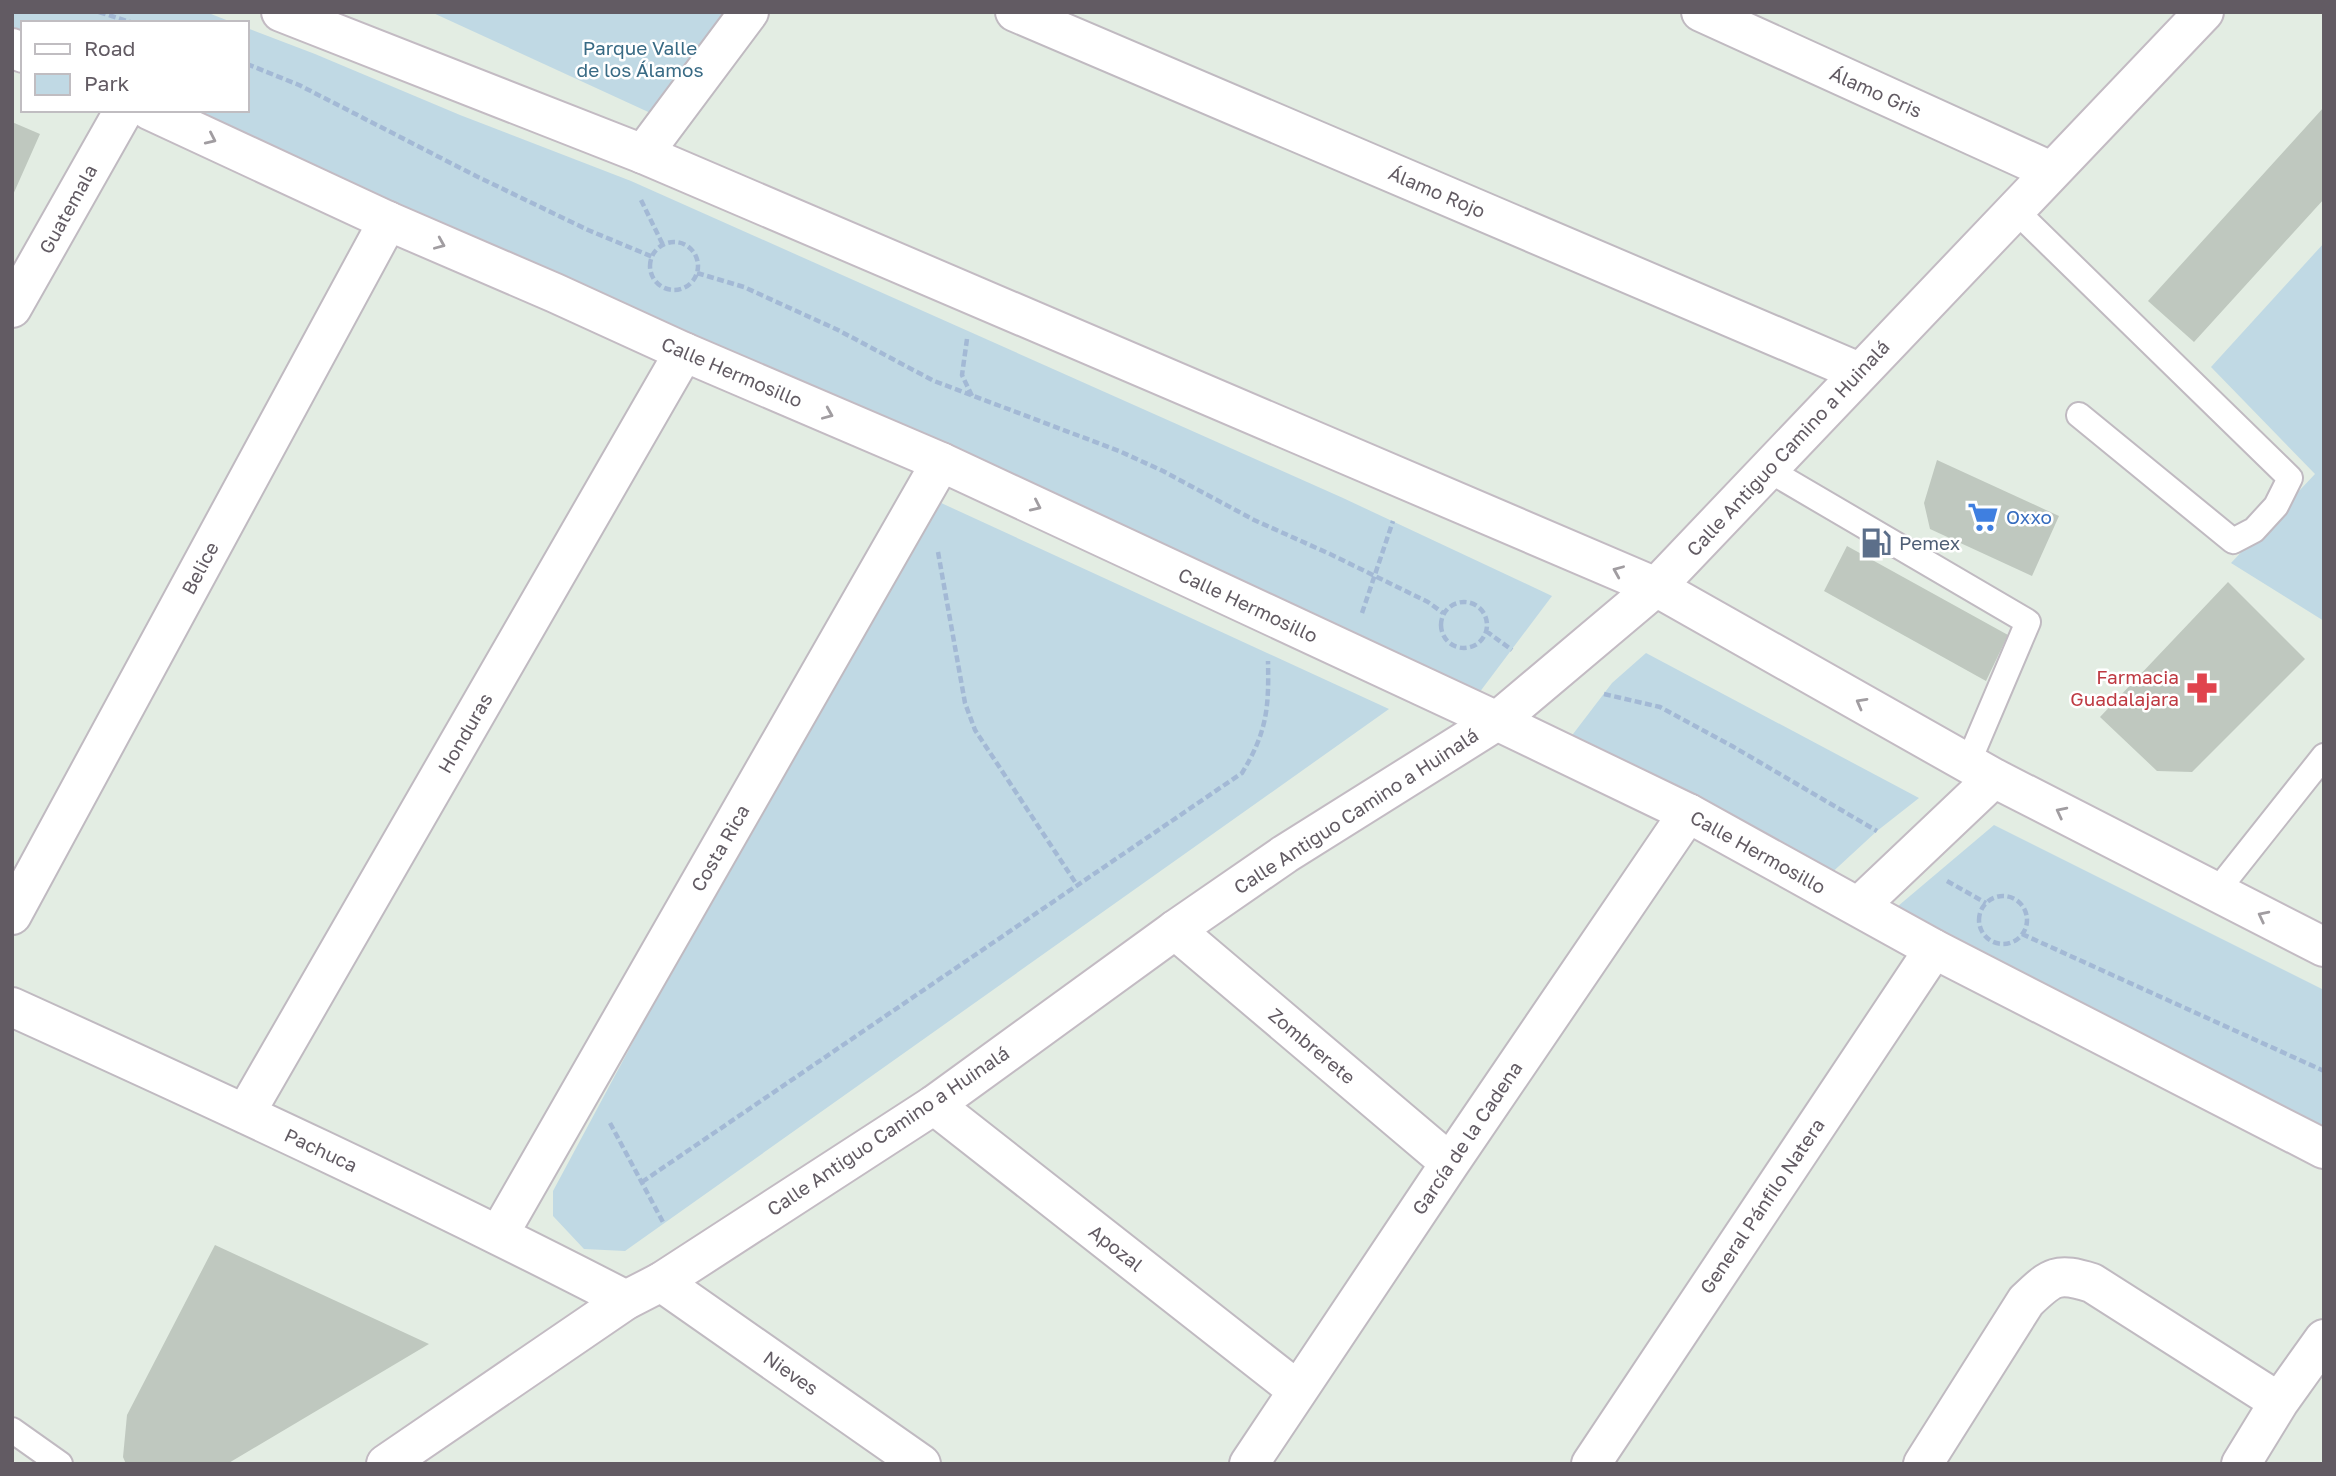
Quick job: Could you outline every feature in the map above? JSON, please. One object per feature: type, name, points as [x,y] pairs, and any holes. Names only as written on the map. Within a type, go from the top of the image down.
[{"type":"street","points":[[281,12],[643,154],[1656,587],[1981,771],[2324,947]]},
{"type":"street","points":[[643,154],[749,12]]},
{"type":"street","name":"Álamo Rojo","points":[[1015,12],[1859,372]]},
{"type":"street","name":"Álamo Gris","points":[[1700,12],[2051,171]]},
{"type":"street","name":"Calle Antiguo Camino a Huinalá","points":[[404,1460],[626,1300],[661,1282],[934,1105],[1175,930],[1285,854],[1497,721],[1656,587],[2204,12]]},
{"type":"street","name":"Guatemala","points":[[12,308],[123,112]]},
{"type":"street","name":"Calle Hermosillo","points":[[153,112],[388,221],[941,462],[1497,721],[1688,813],[1934,948],[2324,1149]]},
{"type":"street","name":"Belice","points":[[12,915],[388,221]]},
{"type":"street","name":"Honduras","points":[[246,1114],[684,352]]},
{"type":"street","name":"Costa Rica","points":[[499,1234],[941,462]]},
{"type":"street","points":[[1858,907],[1981,771]]},
{"type":"street","name":"García de la Cadena","points":[[1249,1464],[1688,813]]},
{"type":"street","name":"Zombrerete","points":[[1175,930],[1450,1163]]},
{"type":"street","name":"General Pánfilo Natera","points":[[1591,1464],[1934,948]]},
{"type":"street","name":"Pachuca","points":[[12,1007],[499,1234],[626,1300]]},
{"type":"street","name":"Apozal","points":[[934,1105],[1297,1390]]},
{"type":"street","points":[[1923,1464],[2026,1301],[2046,1282],[2068,1275],[2092,1283],[2278,1402]]},
{"type":"street","name":"Nieves","points":[[661,1282],[921,1464]]},
{"type":"street","points":[[2241,1464],[2278,1402],[2324,1339]]},
{"type":"lane","points":[[2014,209],[2290,478],[2276,506],[2254,530],[2233,541],[2079,415]]},
{"type":"lane","points":[[1767,469],[2028,622],[1981,771]]},
{"type":"lane","points":[[2216,892],[2324,756]]},
{"type":"lane","points":[[12,1430],[60,1464]]},
{"type":"path","points":[[99,12],[127,21]]},
{"type":"path","points":[[248,64],[299,85],[389,133],[588,230],[653,257]]},
{"type":"path","points":[[636,191],[663,245]]},
{"type":"path","points":[[678,243],[691,249],[697,261],[697,273],[689,286],[681,290],[666,288],[654,278],[651,269],[653,257],[663,245],[678,243]]},
{"type":"path","points":[[697,273],[744,287],[838,330],[934,381],[1080,435],[1163,471],[1254,520],[1428,602],[1443,613]]},
{"type":"path","points":[[969,331],[962,375],[972,396]]},
{"type":"path","points":[[1362,614],[1393,522]]},
{"type":"path","points":[[937,548],[965,703],[975,730],[1077,885]]},
{"type":"path","points":[[1459,602],[1474,604],[1484,612],[1488,625],[1486,631],[1478,644],[1470,648],[1452,646],[1441,633],[1443,613],[1459,602]]},
{"type":"path","points":[[1486,631],[1512,650]]},
{"type":"path","points":[[642,1182],[1242,773],[1257,750],[1265,727],[1269,692],[1268,653]]},
{"type":"path","points":[[1604,694],[1660,707],[1877,831]]},
{"type":"path","points":[[1946,880],[1986,903]]},
{"type":"path","points":[[2007,896],[2019,902],[2026,914],[2026,926],[2022,934],[2010,943],[1994,942],[1986,936],[1979,922],[1986,903],[2007,896]]},
{"type":"path","points":[[2022,934],[2324,1071]]},
{"type":"path","points":[[606,1115],[664,1224]]},
{"type":"green space","points":[[12,12],[206,12],[229,21],[21,21],[21,53],[12,50]]},
{"type":"green space","name":"Parque Valle de los Álamos","points":[[431,12],[723,12],[657,116]]},
{"type":"green space","points":[[248,28],[631,181],[1343,498],[1552,596],[1476,697],[157,112],[248,112]]},
{"type":"green space","points":[[2324,243],[2324,621],[2231,563],[2315,474],[2211,367]]},
{"type":"green space","points":[[926,496],[1389,709],[625,1251],[584,1249],[553,1216],[553,1191]]},
{"type":"green space","points":[[1646,653],[1919,798],[1877,831],[1826,878],[1570,738],[1612,683]]},
{"type":"green space","points":[[1994,825],[2324,990],[2324,1129],[1891,912]]},
{"type":"building","points":[[2324,107],[2324,199],[2194,342],[2148,301]]},
{"type":"building","points":[[12,122],[40,134],[12,197]]},
{"type":"building","points":[[1937,460],[2059,516],[2032,576],[1930,529],[1924,503]]},
{"type":"building","points":[[1847,546],[2008,635],[1986,681],[1824,591]]},
{"type":"building","name":"Farmacia Guadalajara","points":[[2228,582],[2305,659],[2192,772],[2157,771],[2100,717]]},
{"type":"building","points":[[215,1245],[429,1344],[227,1464],[126,1464],[123,1457],[127,1415]]},
{"type":"place","name":"Oxxo","points":[[1983,517]]},
{"type":"place","name":"Pemex","points":[[1876,543]]},
{"type":"place","name":"Farmacia Guadalajara","points":[[2202,688]]}]
